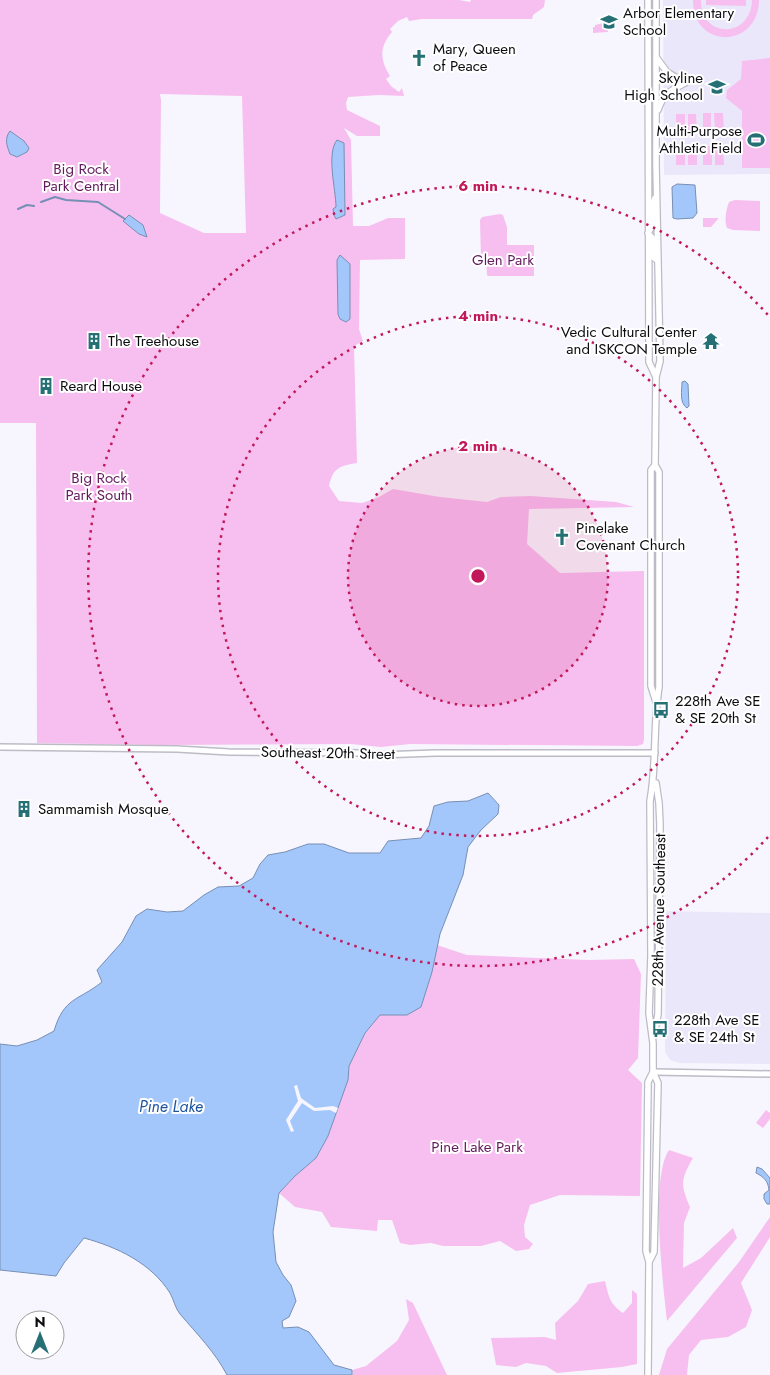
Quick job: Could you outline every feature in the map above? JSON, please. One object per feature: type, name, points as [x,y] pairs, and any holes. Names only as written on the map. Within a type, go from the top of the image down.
[{"type":"main road","name":"228th Avenue Southeast","points":[[648,0],[649,362],[656,377]]},
{"type":"main road","name":"228th Avenue Southeast","points":[[653,1043],[658,1014],[660,826],[655,777],[656,704],[659,687],[659,472],[655,465],[656,377],[660,361],[656,194],[656,0]]},
{"type":"main road","points":[[656,57],[667,72],[685,83],[666,94],[656,116]]},
{"type":"main road","points":[[656,194],[652,204],[653,223],[648,233],[653,240],[653,257],[658,260]]},
{"type":"main road","name":"228th Avenue Southeast","points":[[648,1375],[649,1262],[646,1251],[648,1082],[653,1072],[653,1043],[649,1013],[650,801],[655,777]]},
{"type":"main road","points":[[651,881],[658,914]]},
{"type":"main road","name":"228th Avenue Southeast","points":[[649,1262],[654,1252],[658,1082],[653,1072]]},
{"type":"main road","points":[[647,1197],[655,1198]]},
{"type":"street","name":"Southeast 20th Street","points":[[0,747],[177,749],[380,755],[435,753],[655,753]]},
{"type":"street","points":[[653,1072],[770,1074]]},
{"type":"shaded area","name":"Skyline High School","points":[[663,0],[770,0],[770,174],[664,175]]},
{"type":"shaded area","points":[[666,911],[770,913],[770,1064],[679,1063],[670,1060],[665,1052]]},
{"type":"green space","points":[[0,0],[459,0],[470,2],[471,0],[545,0],[544,7],[533,15],[532,19],[422,19],[409,21],[407,17],[398,21],[390,29],[392,32],[385,43],[382,54],[384,64],[390,76],[386,79],[399,92],[402,88],[404,96],[348,97],[346,103],[347,110],[380,126],[380,136],[357,136],[344,128],[351,140],[353,226],[369,226],[388,218],[405,218],[405,259],[360,260],[359,329],[363,341],[354,346],[357,463],[338,469],[333,475],[329,486],[339,501],[362,503],[377,498],[393,489],[487,502],[501,497],[531,496],[616,502],[634,507],[529,509],[527,544],[560,573],[644,571],[643,744],[637,746],[410,744],[381,747],[351,744],[156,745],[37,743],[36,423],[0,423]],"holes":[[[160,94],[242,96],[246,233],[204,233],[160,213]]]},
{"type":"green space","points":[[693,0],[701,0],[703,13],[708,22],[716,27],[726,29],[735,27],[743,22],[749,13],[752,0],[759,0],[756,16],[748,28],[737,35],[725,37],[713,35],[703,28],[696,16]]},
{"type":"green space","points":[[706,0],[746,0],[746,6],[706,5]]},
{"type":"green space","points":[[609,23],[608,32],[593,33],[595,25]]},
{"type":"green space","name":"Multi-Purpose Athletic Field","points":[[770,58],[770,168],[742,168],[742,111],[726,98],[727,90],[741,79],[742,61]]},
{"type":"green space","points":[[703,113],[711,113],[711,132],[703,132]]},
{"type":"green space","points":[[714,113],[723,113],[724,132],[715,132]]},
{"type":"green space","points":[[676,114],[685,114],[685,133],[676,133]]},
{"type":"green space","points":[[688,114],[696,114],[697,133],[688,133]]},
{"type":"green space","points":[[685,145],[685,165],[676,165],[676,146]]},
{"type":"green space","points":[[688,145],[697,145],[697,165],[688,165]]},
{"type":"green space","points":[[703,146],[712,146],[712,165],[703,165]]},
{"type":"green space","points":[[715,146],[723,146],[724,165],[715,165]]},
{"type":"green space","points":[[735,200],[760,201],[760,231],[727,228],[727,208],[729,202]]},
{"type":"green space","name":"Glen Park","points":[[503,215],[507,227],[507,245],[534,245],[534,276],[487,275],[486,258],[481,258],[480,220],[482,217]]},
{"type":"green space","points":[[703,218],[718,219],[711,227],[703,227]]},
{"type":"green space","name":"Pine Lake Park","points":[[437,945],[467,955],[588,960],[634,959],[641,974],[638,1058],[628,1070],[642,1083],[640,1196],[560,1195],[530,1205],[524,1225],[525,1237],[533,1244],[529,1249],[516,1251],[500,1241],[481,1246],[443,1246],[431,1243],[410,1245],[400,1243],[392,1220],[378,1220],[377,1231],[331,1227],[322,1212],[295,1207],[279,1193],[316,1158],[328,1136],[347,1080],[349,1066],[365,1033],[380,1015],[407,1015],[421,1007],[432,972]]},
{"type":"green space","points":[[766,1110],[770,1113],[770,1119],[763,1128],[756,1123]]},
{"type":"green space","points":[[669,1150],[693,1158],[683,1182],[690,1207],[684,1223],[683,1268],[701,1258],[733,1228],[737,1238],[667,1321],[659,1232],[659,1207],[663,1164]]},
{"type":"green space","points":[[770,1217],[770,1237],[741,1283],[752,1310],[746,1327],[728,1337],[701,1340],[689,1355],[687,1375],[659,1375],[667,1349],[739,1262]]},
{"type":"green space","points":[[605,1281],[610,1299],[623,1313],[632,1303],[632,1290],[637,1294],[637,1364],[557,1373],[546,1366],[526,1363],[516,1367],[496,1365],[491,1338],[545,1337],[556,1340],[555,1323],[578,1301],[588,1284]]},
{"type":"green space","points":[[406,1299],[413,1303],[447,1375],[353,1375],[352,1370],[366,1366],[397,1341],[409,1320]]},
{"type":"water","points":[[10,131],[24,141],[29,148],[27,152],[17,157],[10,154],[7,140]]},
{"type":"water","points":[[337,140],[344,143],[345,215],[336,219],[333,209],[336,207],[332,154]]},
{"type":"water","points":[[677,184],[695,185],[697,213],[693,218],[673,218],[672,187]]},
{"type":"water","points":[[129,215],[143,225],[147,237],[139,234],[123,221]]},
{"type":"water","points":[[340,255],[350,264],[350,319],[346,322],[340,319],[338,314],[337,260]]},
{"type":"water","points":[[685,381],[688,384],[689,406],[687,408],[684,406],[682,396],[682,382]]},
{"type":"water","name":"Pine Lake","points":[[488,793],[499,805],[498,814],[481,830],[468,847],[463,875],[440,934],[432,972],[421,1007],[407,1015],[380,1015],[365,1033],[349,1066],[348,1080],[328,1136],[316,1158],[279,1193],[273,1232],[276,1262],[291,1285],[296,1301],[289,1317],[282,1321],[283,1328],[298,1327],[309,1332],[334,1365],[352,1370],[352,1375],[227,1375],[211,1351],[178,1312],[170,1293],[153,1273],[121,1251],[84,1238],[56,1276],[0,1270],[0,1044],[17,1046],[37,1040],[54,1031],[62,1012],[67,1006],[102,982],[97,970],[122,942],[136,916],[147,909],[167,912],[183,911],[218,887],[239,886],[253,878],[260,864],[268,855],[285,852],[308,844],[324,844],[349,853],[380,853],[388,841],[421,838],[429,826],[434,806],[448,802],[468,801]]},
{"type":"water","points":[[757,1167],[762,1169],[770,1178],[770,1204],[767,1204],[764,1199],[764,1194],[769,1190],[768,1184],[756,1173]]},
{"type":"pier","points":[[297,1085],[301,1098],[315,1108],[333,1106],[338,1108],[336,1113],[330,1110],[314,1111],[302,1103],[290,1121],[294,1131],[291,1132],[286,1120],[298,1101],[294,1086]]},
{"type":"waterway","points":[[41,202],[55,197],[66,200],[98,202],[125,219]]},
{"type":"waterway","points":[[18,209],[27,205],[34,206]]},
{"type":"place","name":"Arbor Elementary School","points":[[609,22]]},
{"type":"place","name":"Mary, Queen of Peace","points":[[419,58]]},
{"type":"place","name":"Skyline High School","points":[[717,87]]},
{"type":"place","name":"Multi-Purpose Athletic Field","points":[[756,140]]},
{"type":"place","name":"The Treehouse","points":[[94,341]]},
{"type":"place","name":"Vedic Cultural Center and ISKCON Temple","points":[[711,341]]},
{"type":"place","name":"Reard House","points":[[46,386]]},
{"type":"place","name":"Pinelake Covenant Church","points":[[562,537]]},
{"type":"place","name":"228th Ave SE & SE 20th St","points":[[661,710]]},
{"type":"place","name":"Sammamish Mosque","points":[[24,809]]},
{"type":"place","name":"228th Ave SE & SE 24th St","points":[[660,1029]]},
{"type":"park label","name":"Big Rock Park Central","points":[[81,178]]},
{"type":"park label","name":"Big Rock Park South","points":[[99,486]]}]
